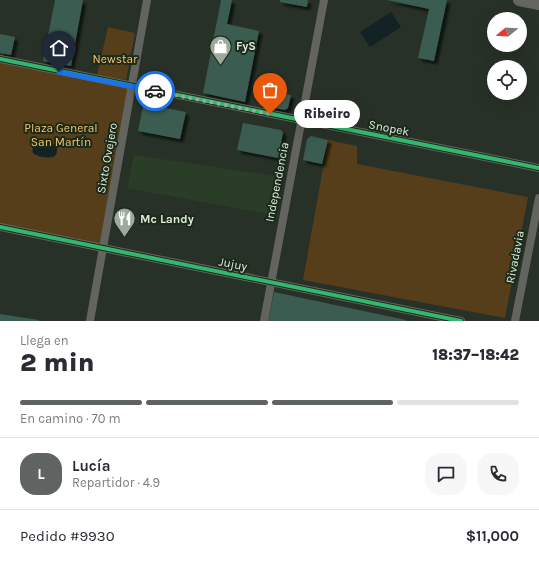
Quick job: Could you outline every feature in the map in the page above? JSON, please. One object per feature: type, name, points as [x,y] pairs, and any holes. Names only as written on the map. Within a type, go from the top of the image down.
[{"type":"main road","points":[[519,0],[539,4]]},
{"type":"street","name":"Sixto Ovejero","points":[[90,321],[147,0]]},
{"type":"street","name":"Independencia","points":[[264,321],[324,0]]},
{"type":"street","name":"Snopek","points":[[0,59],[132,87],[539,168]]},
{"type":"street","name":"Rivadavia","points":[[514,321],[539,198]]},
{"type":"street","name":"Jujuy","points":[[0,227],[461,321]]},
{"type":"shaded area","points":[[391,12],[401,27],[370,47],[360,32]]},
{"type":"shaded area","points":[[38,141],[53,144],[57,147],[55,156],[44,157],[33,153],[33,146]]},
{"type":"shaded area","points":[[134,155],[275,176],[268,214],[127,188]]},
{"type":"green space","name":"Newstar","points":[[108,27],[135,33],[126,80],[97,75]]},
{"type":"green space","name":"Plaza General San Martín","points":[[0,59],[132,87],[103,248],[0,227]]},
{"type":"green space","points":[[328,140],[357,146],[357,164],[528,197],[505,318],[303,280]]},
{"type":"building","points":[[55,0],[83,0],[71,66],[43,61]]},
{"type":"building","points":[[221,0],[232,0],[227,24],[259,31],[245,102],[203,93]]},
{"type":"building","points":[[280,0],[308,0],[307,7],[280,2]]},
{"type":"building","points":[[387,0],[447,0],[434,61],[418,58],[429,9]]},
{"type":"building","points":[[0,34],[15,37],[11,55],[0,53]]},
{"type":"building","points":[[262,90],[291,95],[288,108],[285,110],[259,105]]},
{"type":"building","points":[[146,104],[186,112],[180,139],[138,131],[143,106]]},
{"type":"building","points":[[243,123],[281,130],[283,133],[278,158],[237,150]]},
{"type":"building","points":[[311,136],[328,140],[322,164],[303,160],[307,139]]},
{"type":"building","points":[[274,292],[406,320],[406,321],[268,321]]},
{"type":"building","points":[[0,314],[39,320],[39,321],[0,321]]},
{"type":"cycle path","points":[[0,59],[539,168]]},
{"type":"cycle path","points":[[0,227],[461,321]]},
{"type":"way so far","points":[[155,91],[270,114]]},
{"type":"place","name":"FyS","points":[[220,66]]},
{"type":"place","name":"Ribeiro","points":[[270,114]]},
{"type":"place","name":"Mc Landy","points":[[125,238]]},
{"type":"route","points":[[59,72],[155,91]]}]
